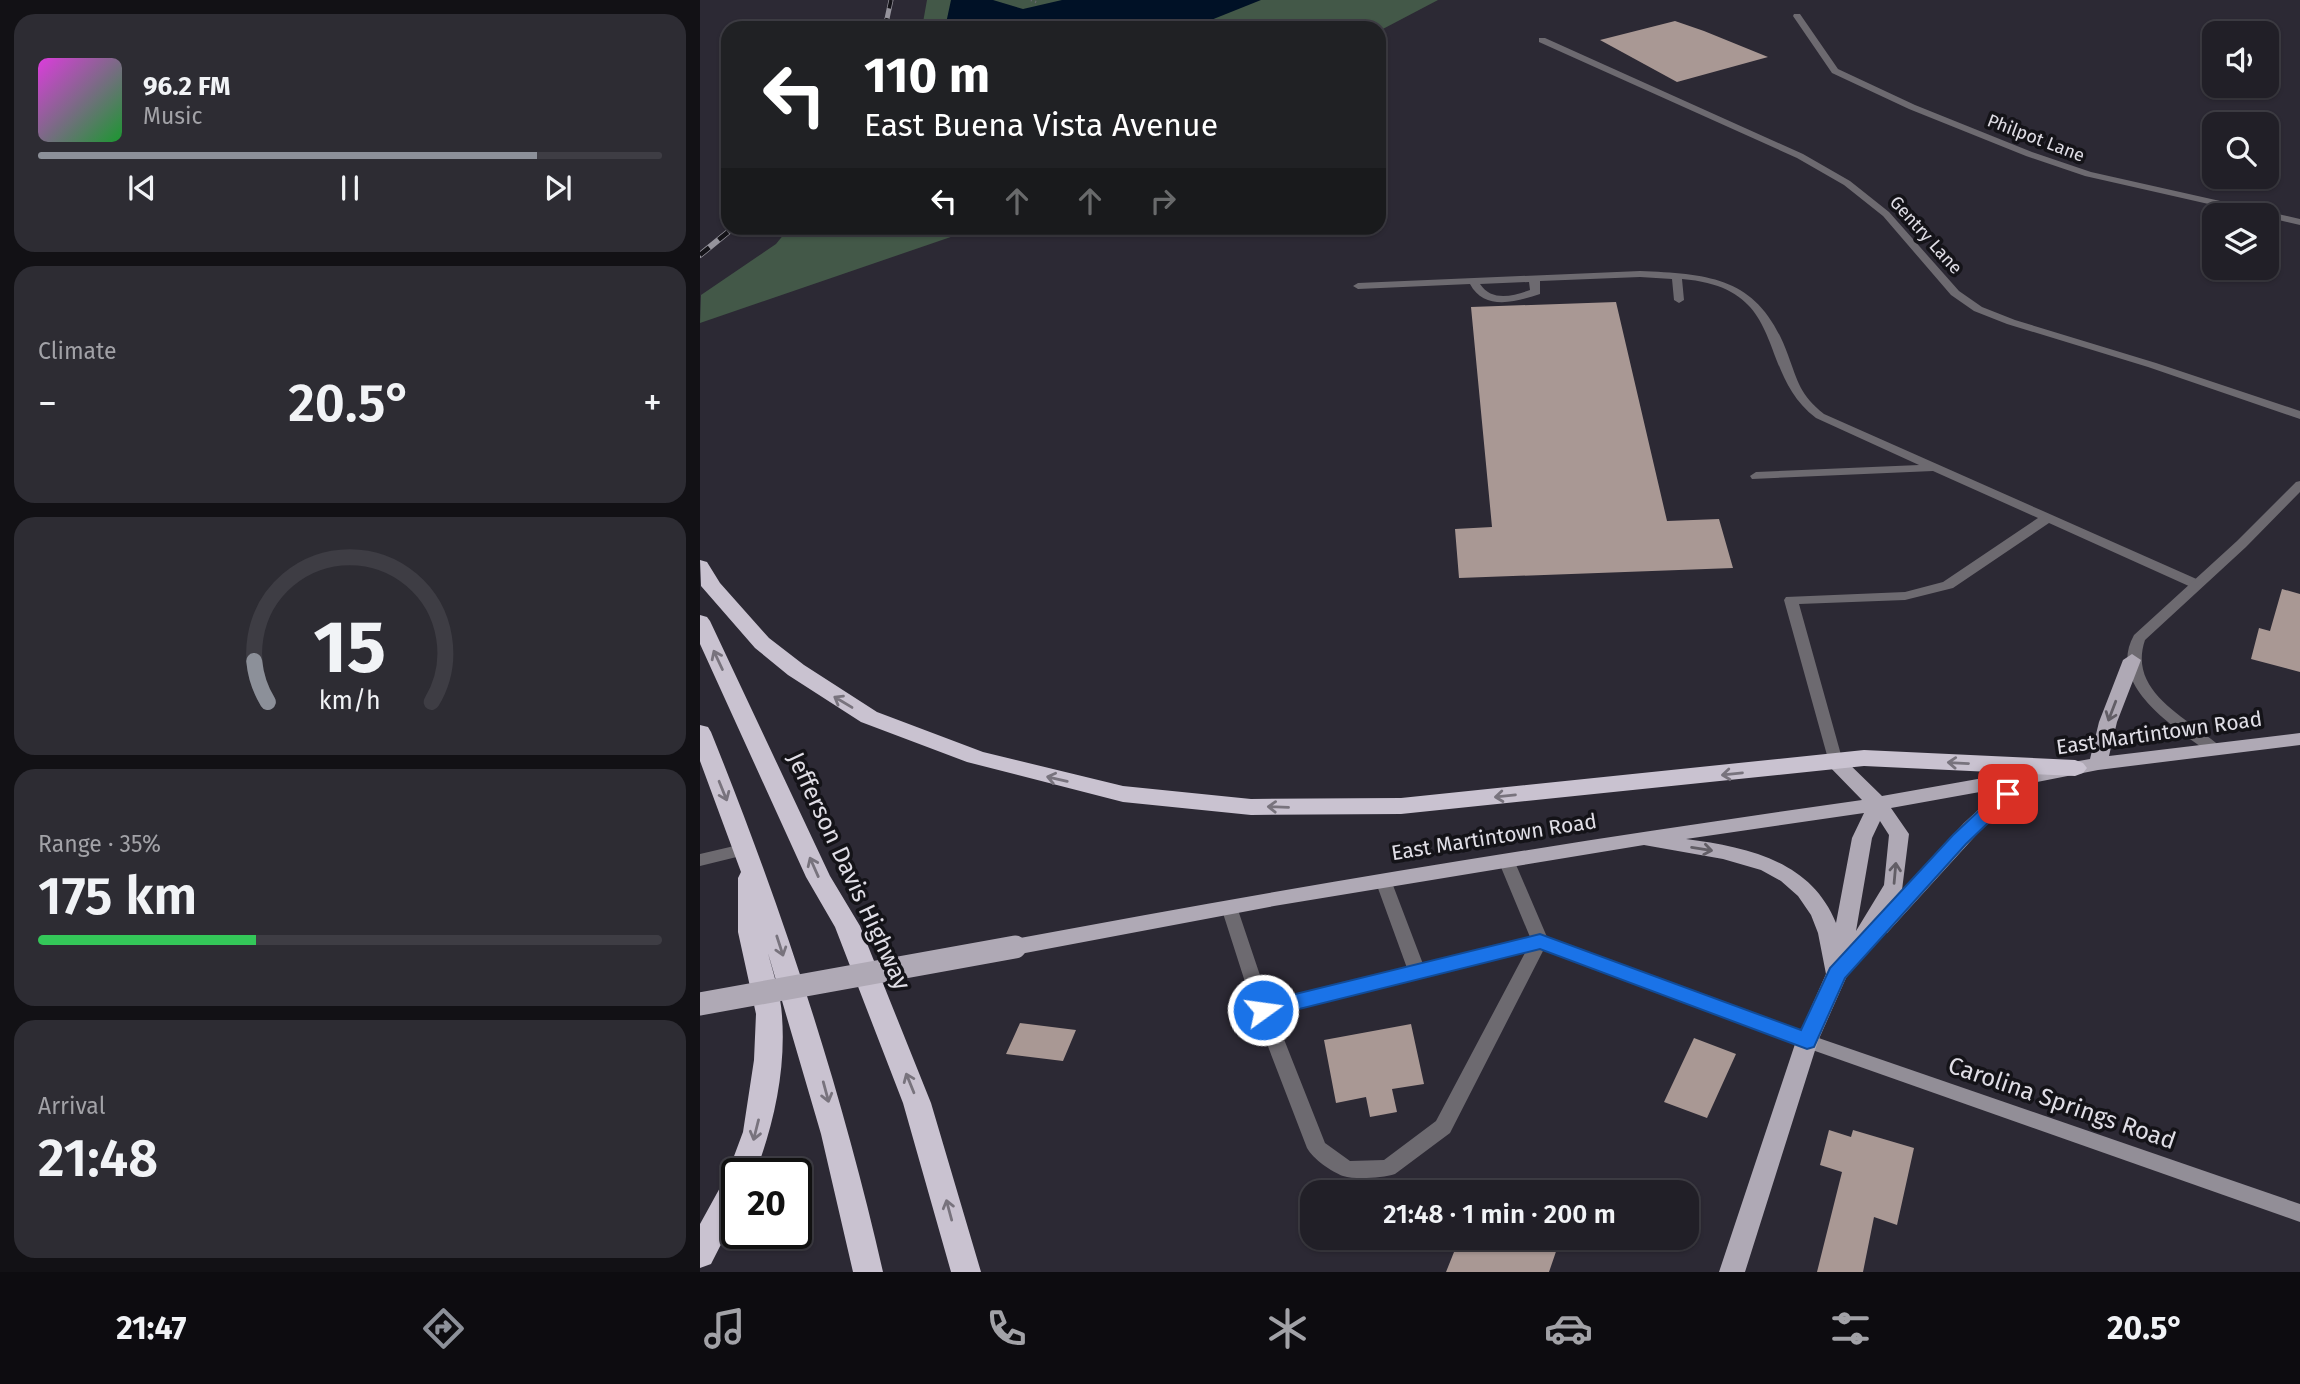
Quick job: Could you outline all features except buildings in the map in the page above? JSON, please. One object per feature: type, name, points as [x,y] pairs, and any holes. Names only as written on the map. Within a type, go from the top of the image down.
[{"type":"highway","points":[[700,566],[710,586],[762,643],[796,670],[869,717],[975,757],[1123,794],[1251,807],[1401,806],[1864,758],[2087,766]]},
{"type":"highway","name":"Jefferson Davis Highway","points":[[700,621],[818,877],[847,926],[918,1103],[966,1272]]},
{"type":"highway","points":[[700,732],[748,853],[823,1079],[849,1178],[867,1272]]},
{"type":"highway","points":[[747,1158],[757,1132],[768,1060],[769,1014],[751,932],[748,853]]},
{"type":"highway","points":[[700,1254],[721,1214]]},
{"type":"main road","points":[[2087,766],[2108,722],[2132,660]]},
{"type":"main road","name":"East Martintown Road","points":[[700,1004],[1383,880],[1634,839],[1878,804],[2087,766],[2300,738]]},
{"type":"main road","points":[[1732,1272],[1765,1163],[1807,1041],[1837,974],[1878,915],[1894,885],[1899,834],[1878,804],[1835,762]]},
{"type":"main road","points":[[1837,974],[1971,828],[2026,777]]},
{"type":"main road","points":[[1837,974],[1862,838],[1878,804]]},
{"type":"main road","points":[[1634,839],[1758,858],[1792,878],[1820,911],[1828,929],[1837,974]]},
{"type":"street","name":"Philpot Lane","points":[[1797,16],[1835,71],[1912,107],[2029,154],[2099,177],[2300,222]]},
{"type":"street","name":"Gentry Lane","points":[[1542,40],[1800,156],[1847,183],[1886,214],[1955,293],[1978,309],[2300,415]]},
{"type":"street","points":[[1358,286],[1640,274],[1677,276],[1717,283],[1754,302],[1766,318],[1779,345],[1791,387],[1808,407],[1836,424],[2196,584]]},
{"type":"street","points":[[1677,276],[1679,300]]},
{"type":"street","points":[[1474,282],[1477,292],[1488,298],[1516,299],[1536,292],[1534,279]]},
{"type":"street","points":[[1756,476],[1934,467]]},
{"type":"street","points":[[2213,748],[2168,714],[2139,682],[2132,660],[2133,649],[2139,638],[2196,584],[2233,555],[2300,485]]},
{"type":"street","points":[[1835,762],[1791,600],[1905,596],[1948,585],[2046,519]]},
{"type":"street","points":[[700,860],[748,853]]},
{"type":"street","points":[[1506,860],[1540,942]]},
{"type":"street","points":[[1383,880],[1417,972]]},
{"type":"street","points":[[1229,907],[1263,1010],[1317,1148],[1347,1169],[1388,1168],[1443,1127],[1540,942]]},
{"type":"street","points":[[1263,1010],[1540,942],[1807,1041]]},
{"type":"street","name":"Carolina Springs Road","points":[[1807,1041],[2300,1213]]},
{"type":"path","points":[[1031,0],[1038,3]]},
{"type":"green space","points":[[927,0],[1438,0],[1386,27],[1386,21],[923,21]]},
{"type":"green space","points":[[783,235],[957,235],[700,323],[701,295],[776,244]]},
{"type":"water","points":[[951,0],[993,0],[1023,9],[1062,0],[1261,0],[1208,21],[946,21]]},
{"type":"railway","points":[[886,21],[891,0]]},
{"type":"railway","points":[[700,255],[724,235]]},
{"type":"route","points":[[1263,1010],[1540,942],[1807,1041],[1837,974],[1959,840],[2008,794]]}]
